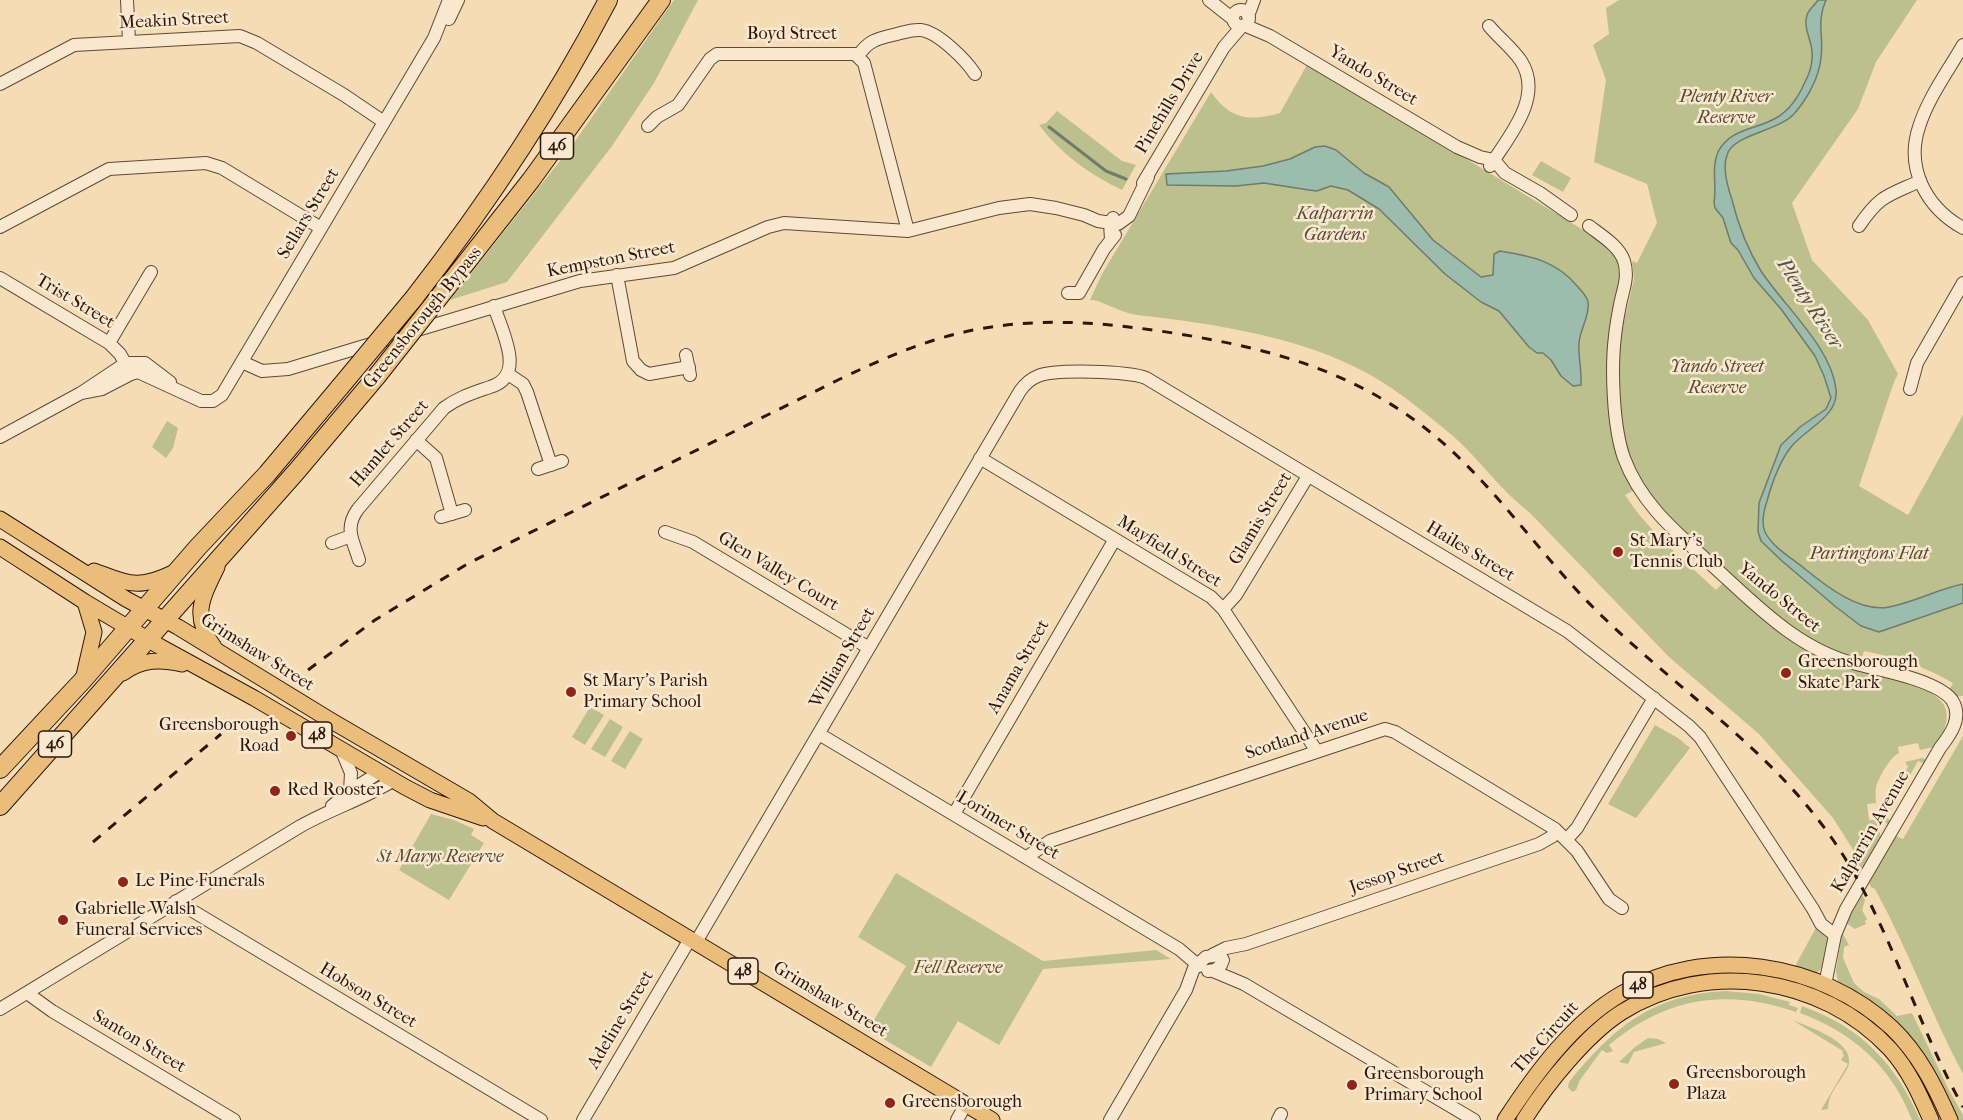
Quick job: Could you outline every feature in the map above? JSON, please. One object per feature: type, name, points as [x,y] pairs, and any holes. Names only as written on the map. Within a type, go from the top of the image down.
[{"type":"highway","name":"Greensborough Bypass","points":[[144,609],[175,572],[267,474],[453,248],[558,89],[608,0]]},
{"type":"highway","name":"Greensborough Bypass","points":[[164,620],[377,376],[531,180],[661,0]]},
{"type":"highway","name":"46","points":[[0,769],[83,680],[144,609]]},
{"type":"highway","name":"46","points":[[0,806],[164,620]]},
{"type":"main road","name":"Grimshaw Street","points":[[0,519],[144,609],[469,801],[493,821],[992,1120]]},
{"type":"main road","name":"Grimshaw Street","points":[[0,547],[85,603],[394,780],[430,800],[493,821]]},
{"type":"main road","points":[[216,650],[202,627],[200,605],[222,556]]},
{"type":"main road","points":[[71,563],[134,584],[156,581],[175,572]]},
{"type":"main road","points":[[83,680],[94,632],[85,603]]},
{"type":"main road","points":[[110,682],[138,663],[168,661],[200,668]]},
{"type":"main road","points":[[380,772],[404,764]]},
{"type":"main road","points":[[394,780],[404,764]]},
{"type":"main road","name":"The Circuit","points":[[1505,1120],[1541,1070],[1582,1024],[1602,1007],[1647,981],[1679,970],[1733,964],[1782,971],[1825,985],[1864,1006],[1904,1042],[1933,1083],[1950,1120]]},
{"type":"main road","name":"The Circuit","points":[[1524,1120],[1545,1090],[1593,1035],[1620,1013],[1650,997],[1691,984],[1734,980],[1780,987],[1819,1000],[1859,1022],[1891,1051],[1912,1079],[1931,1120]]},
{"type":"main road","points":[[1819,1000],[1825,985]]},
{"type":"street","points":[[127,0],[129,41]]},
{"type":"street","name":"Sellars Street","points":[[434,38],[449,0]]},
{"type":"street","name":"Sellars Street","points":[[128,369],[181,390],[201,401],[209,402],[222,395],[434,38],[453,14],[458,0]]},
{"type":"street","name":"Yando Street","points":[[1210,0],[1457,147],[1492,163],[1589,226],[1614,246],[1624,261],[1627,279],[1620,303],[1614,352],[1616,424],[1629,470],[1648,503],[1688,543],[1797,639],[1828,655],[1896,673],[1920,682],[1953,709]]},
{"type":"street","name":"Pinehills Drive","points":[[1241,18],[1248,0]]},
{"type":"street","name":"Pinehills Drive","points":[[1079,293],[1104,249],[1116,233],[1113,222],[1148,177],[1241,18],[1254,0]]},
{"type":"street","points":[[1489,26],[1520,60],[1528,85],[1524,111],[1492,163]]},
{"type":"street","points":[[858,56],[872,40],[922,30],[931,33],[961,57],[975,74]]},
{"type":"street","name":"Meakin Street","points":[[0,84],[75,45],[245,37],[386,119]]},
{"type":"street","points":[[1963,45],[1958,65],[1926,109],[1918,130],[1915,156],[1924,192],[1936,208],[1963,228]]},
{"type":"street","name":"Boyd Street","points":[[648,126],[657,117],[678,105],[710,59],[717,54],[850,53],[858,56],[864,63],[908,231]]},
{"type":"street","points":[[0,227],[109,169],[206,163],[222,168],[321,228]]},
{"type":"street","points":[[1859,226],[1882,197],[1920,181]]},
{"type":"street","name":"Kempston Street","points":[[241,365],[262,371],[288,369],[580,281],[674,268],[768,227],[784,223],[908,231],[1017,205],[1042,205],[1113,222]]},
{"type":"street","points":[[109,343],[151,272]]},
{"type":"street","points":[[617,275],[633,361],[636,366],[649,374],[688,366]]},
{"type":"street","name":"Trist Street","points":[[2,282],[109,343],[128,369]]},
{"type":"street","points":[[1910,389],[1917,363],[1963,283]]},
{"type":"street","points":[[494,306],[510,359],[508,374],[525,387],[556,463],[538,469]]},
{"type":"street","points":[[0,437],[81,393],[102,389],[128,369]]},
{"type":"street","name":"Hailes Street","points":[[1020,391],[1034,377],[1048,373],[1140,376],[1568,632],[1654,698],[1700,737],[1814,909],[1821,924],[1835,934]]},
{"type":"street","name":"Hamlet Street","points":[[351,536],[350,525],[353,515],[437,415],[452,402],[470,393],[499,384],[508,374]]},
{"type":"street","name":"William Street","points":[[693,941],[819,734],[1020,391]]},
{"type":"street","points":[[416,440],[436,458],[447,515],[465,510]]},
{"type":"street","name":"Mayfield Street","points":[[980,458],[1211,597],[1223,609],[1316,750]]},
{"type":"street","name":"Glamis Street","points":[[1223,609],[1236,595],[1308,476]]},
{"type":"street","name":"Glen Valley Court","points":[[665,532],[693,542],[869,648]]},
{"type":"street","points":[[332,543],[351,536],[359,560]]},
{"type":"street","name":"Anama Street","points":[[954,814],[1115,539]]},
{"type":"street","name":"Jessop Street","points":[[1110,1120],[1186,990],[1208,964],[1226,948],[1246,944],[1539,844],[1553,836],[1562,835],[1577,828],[1654,698]]},
{"type":"street","name":"Kalparrin Avenue","points":[[1835,934],[1840,921],[1940,748],[1953,709]]},
{"type":"street","name":"Scotland Avenue","points":[[1027,857],[1050,841],[1380,729],[1391,730],[1562,835],[1577,851],[1609,899],[1622,908]]},
{"type":"street","name":"Lorimer Street","points":[[819,734],[1179,950],[1244,984],[1474,1120]]},
{"type":"street","points":[[342,749],[351,773],[350,791]]},
{"type":"street","points":[[0,1009],[324,813],[350,791],[380,772]]},
{"type":"street","points":[[324,813],[355,801],[394,780]]},
{"type":"street","name":"Hobson Street","points":[[176,902],[542,1120]]},
{"type":"street","points":[[1814,909],[1824,917],[1840,921]]},
{"type":"street","points":[[1825,985],[1835,934]]},
{"type":"street","name":"Adeline Street","points":[[583,1120],[693,941]]},
{"type":"street","name":"Santon Street","points":[[27,993],[52,1011],[234,1120]]},
{"type":"street","points":[[957,1120],[966,1104]]},
{"type":"green space","points":[[674,0],[698,0],[654,83],[612,146],[507,282],[450,300],[571,147]]},
{"type":"green space","points":[[1619,0],[1917,0],[1876,62],[1858,109],[1792,203],[1812,260],[1868,320],[1898,374],[1859,486],[1908,515],[1963,415],[1963,696],[1955,696],[1948,692],[1953,683],[1921,667],[1864,651],[1861,660],[1840,656],[1787,626],[1659,508],[1634,471],[1624,438],[1621,410],[1620,338],[1634,279],[1632,261],[1637,263],[1657,223],[1647,184],[1594,162],[1606,80],[1593,45],[1609,34],[1606,8]]},
{"type":"green space","name":"Kalparrin Gardens","points":[[1308,63],[1613,248],[1624,270],[1609,359],[1634,490],[1625,495],[1634,508],[1667,545],[1716,590],[1724,582],[1794,643],[1835,663],[1912,683],[1943,703],[1946,709],[1946,722],[1942,736],[1934,747],[1920,750],[1918,743],[1898,747],[1899,753],[1889,763],[1877,783],[1876,803],[1867,804],[1869,820],[1876,820],[1881,837],[1863,872],[1859,859],[1833,818],[1759,734],[1669,657],[1463,445],[1410,402],[1365,372],[1315,350],[1236,329],[1134,314],[1090,300],[1102,274],[1211,92],[1225,108],[1241,116],[1259,117],[1280,113]]},
{"type":"green space","points":[[1057,111],[1122,161],[1136,165],[1122,190],[1076,162],[1047,135],[1039,125],[1046,123]]},
{"type":"green space","points":[[1541,161],[1571,178],[1563,192],[1532,175]]},
{"type":"green space","points":[[167,421],[178,428],[173,448],[166,458],[152,447]]},
{"type":"green space","points":[[590,707],[604,715],[585,745],[572,737]]},
{"type":"green space","points":[[610,719],[623,727],[605,757],[591,749]]},
{"type":"green space","points":[[1655,725],[1690,748],[1636,818],[1608,804]]},
{"type":"green space","points":[[630,731],[643,739],[625,769],[611,761]]},
{"type":"green space","points":[[1963,736],[1963,1074],[1887,912],[1875,889],[1869,883],[1896,836],[1903,839]]},
{"type":"green space","points":[[1925,759],[1925,764],[1918,761],[1886,817],[1891,821],[1888,826],[1884,820],[1884,798],[1889,800],[1908,767],[1905,762]]},
{"type":"green space","name":"St Marys Reserve","points":[[431,814],[454,820],[474,829],[471,835],[484,843],[449,900],[399,870]]},
{"type":"green space","name":"Fell Reserve","points":[[896,873],[1043,961],[1156,950],[1171,959],[1043,969],[999,1045],[958,1021],[931,1067],[868,1030],[906,966],[858,937]]},
{"type":"green space","points":[[1862,895],[1865,900],[1862,910],[1867,919],[1866,924],[1855,929],[1846,923]]},
{"type":"green space","points":[[1817,926],[1827,938],[1822,969],[1814,973],[1794,968]]},
{"type":"green space","points":[[1842,932],[1849,945],[1844,947],[1843,958],[1854,983],[1864,992],[1879,999],[1897,1016],[1912,1013],[1963,1115],[1963,1120],[1956,1120],[1942,1089],[1838,981],[1836,971]]},
{"type":"green space","points":[[1709,971],[1759,973],[1791,980],[1790,985],[1646,992],[1525,1104],[1533,1089],[1577,1038],[1609,1009],[1660,982]]},
{"type":"green space","points":[[1725,991],[1759,994],[1790,1002],[1789,1005],[1798,1008],[1796,1012],[1746,1000],[1722,999],[1675,1007],[1631,1029],[1609,1045],[1613,1051],[1607,1053],[1602,1050],[1580,1080],[1576,1090],[1572,1092],[1568,1087],[1569,1082],[1585,1063],[1618,1031],[1636,1018],[1676,999]]},
{"type":"green space","points":[[1802,1006],[1842,1025],[1874,1050],[1900,1082],[1920,1120],[1912,1120],[1893,1084],[1868,1054],[1837,1030],[1800,1013]]},
{"type":"green space","points":[[1792,1020],[1828,1035],[1848,1054],[1849,1062],[1848,1066],[1832,1093],[1828,1109],[1821,1110],[1848,1064],[1841,1060],[1844,1055],[1843,1051]]},
{"type":"green space","points":[[1648,1038],[1666,1043],[1634,1052],[1628,1064],[1619,1062],[1635,1047]]},
{"type":"shaded area","points":[[1818,0],[1826,0],[1821,15],[1820,66],[1812,88],[1799,108],[1786,120],[1738,142],[1731,148],[1727,155],[1725,172],[1737,218],[1752,254],[1761,271],[1816,342],[1832,373],[1836,389],[1836,399],[1827,415],[1797,440],[1779,466],[1771,487],[1763,521],[1768,538],[1823,583],[1844,597],[1867,606],[1889,607],[1963,584],[1963,603],[1879,632],[1861,626],[1836,607],[1761,541],[1758,531],[1759,503],[1781,445],[1800,427],[1826,409],[1831,398],[1815,356],[1781,309],[1754,278],[1738,250],[1731,243],[1723,218],[1715,208],[1714,202],[1715,164],[1723,144],[1744,130],[1781,115],[1794,102],[1803,87],[1812,59],[1806,20],[1809,11]]},
{"type":"shaded area","points":[[1325,146],[1336,150],[1364,173],[1389,187],[1433,240],[1481,277],[1493,275],[1494,254],[1500,251],[1543,261],[1570,278],[1588,302],[1588,312],[1579,343],[1581,385],[1573,386],[1561,376],[1551,360],[1543,353],[1537,353],[1529,347],[1499,311],[1481,302],[1445,274],[1379,209],[1348,190],[1331,186],[1317,191],[1264,183],[1236,186],[1167,185],[1166,174],[1226,171],[1263,166],[1290,159],[1315,147]]},
{"type":"waterway","points":[[1049,127],[1106,171],[1126,179]]},
{"type":"railway","points":[[292,682],[375,620],[469,563],[838,380],[925,343],[979,329],[1052,322],[1149,329],[1242,346],[1340,377],[1371,392],[1430,432],[1476,475],[1560,572],[1604,618],[1723,722],[1780,776],[1831,837],[1851,869],[1869,902],[1930,1040],[1963,1107]]},
{"type":"railway","points":[[93,842],[221,734]]},
{"type":"place","name":"St Mary's Tennis Club","points":[[1618,552]]},
{"type":"place","name":"Greensborough Skate Park","points":[[1786,673]]},
{"type":"place","name":"St Mary's Parish Primary School","points":[[571,692]]},
{"type":"place","name":"Greensborough Road","points":[[291,736]]},
{"type":"place","name":"Red Rooster","points":[[275,791]]},
{"type":"place","name":"Le Pine Funerals","points":[[123,882]]},
{"type":"place","name":"Gabrielle Walsh Funeral Services","points":[[63,920]]},
{"type":"place","name":"Greensborough Plaza","points":[[1674,1084]]},
{"type":"place","name":"Greensborough Primary School","points":[[1352,1085]]},
{"type":"place","name":"Greensborough","points":[[890,1103]]},
{"type":"park label","name":"Plenty River Reserve","points":[[1726,108]]},
{"type":"park label","name":"Yando Street Reserve","points":[[1717,378]]},
{"type":"park label","name":"Partingtons Flat","points":[[1869,555]]},
{"type":"water label","name":"Plenty River","points":[[1809,304]]}]
